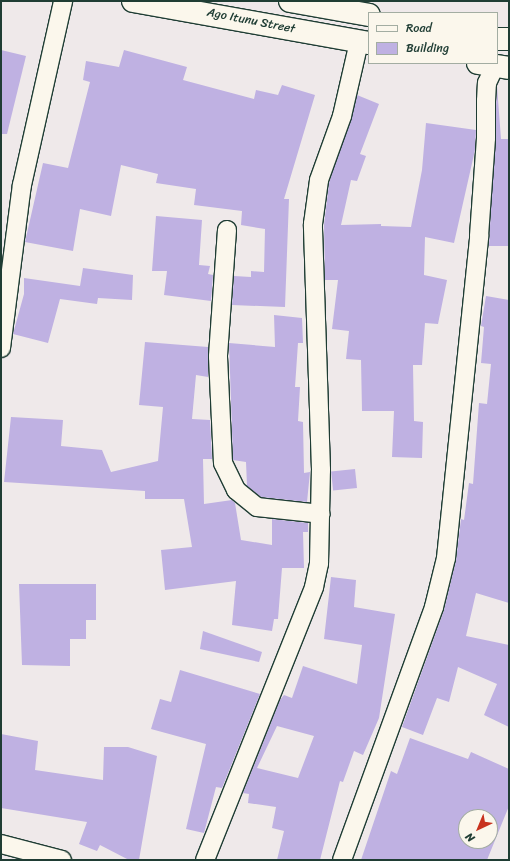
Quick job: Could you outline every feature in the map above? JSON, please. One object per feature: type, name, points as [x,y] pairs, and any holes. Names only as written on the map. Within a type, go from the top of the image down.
[{"type":"main road","name":"Ago Itunu Street","points":[[133,1],[364,43]]},
{"type":"main road","points":[[290,1],[368,15]]},
{"type":"main road","points":[[498,39],[509,39]]},
{"type":"street","points":[[1,348],[22,185],[63,1]]},
{"type":"street","points":[[205,860],[314,587],[319,563],[322,514],[313,224],[319,180],[342,116],[364,43]]},
{"type":"street","points":[[342,860],[434,607],[446,558],[479,236],[486,138],[487,83],[494,66]]},
{"type":"street","points":[[227,230],[218,357],[223,462],[236,490],[258,507],[322,514]]},
{"type":"street","points":[[1,844],[62,860]]},
{"type":"building","points":[[1,50],[26,56],[7,134],[1,134]]},
{"type":"building","points":[[124,50],[187,67],[183,80],[254,99],[256,90],[278,95],[282,85],[315,95],[284,199],[289,199],[285,307],[232,305],[234,276],[251,277],[251,271],[264,272],[265,229],[241,225],[242,211],[194,205],[196,189],[156,183],[158,174],[121,165],[111,216],[80,209],[73,251],[25,242],[43,163],[68,168],[90,82],[83,80],[86,61],[119,67]]},
{"type":"building","points":[[497,86],[501,139],[509,139],[509,246],[489,246]]},
{"type":"building","points":[[357,95],[379,104],[360,154],[366,156],[357,181],[351,180],[341,225],[381,224],[381,226],[411,227],[422,170],[426,123],[476,130],[475,150],[454,243],[425,237],[424,275],[447,280],[438,324],[425,323],[422,365],[413,365],[414,421],[423,422],[422,458],[392,457],[394,411],[362,411],[361,360],[346,359],[349,331],[332,329],[338,280],[325,280],[324,225],[329,183]]},
{"type":"building","points":[[156,216],[202,220],[199,265],[210,266],[208,274],[213,275],[211,301],[164,295],[167,271],[152,271]]},
{"type":"building","points":[[83,268],[133,275],[132,300],[98,298],[97,304],[60,299],[48,343],[13,334],[24,294],[24,278],[80,286]]},
{"type":"building","points":[[486,296],[509,300],[509,603],[476,593],[466,636],[509,645],[509,727],[484,715],[497,684],[458,667],[449,702],[437,698],[423,735],[402,727],[444,610],[456,560],[461,519],[464,520],[469,483],[473,484],[479,403],[487,404],[491,364],[481,363],[484,327],[481,326]]},
{"type":"building","points":[[274,315],[302,318],[303,343],[298,343],[295,387],[300,387],[298,421],[303,422],[304,473],[310,472],[307,502],[261,497],[247,486],[246,462],[233,460],[229,343],[275,347]]},
{"type":"building","points":[[145,342],[208,347],[208,377],[196,375],[192,419],[210,420],[212,459],[203,459],[204,504],[232,500],[235,503],[241,540],[272,545],[272,519],[308,523],[308,532],[303,532],[304,568],[282,568],[278,619],[274,619],[272,631],[232,625],[236,581],[165,590],[161,550],[192,547],[184,499],[145,499],[145,491],[4,482],[11,417],[63,420],[61,446],[102,450],[111,472],[158,461],[163,407],[139,405]]},
{"type":"building","points":[[355,469],[357,488],[333,490],[331,472]]},
{"type":"building","points":[[331,577],[356,580],[354,607],[395,614],[379,718],[363,755],[354,751],[343,782],[340,781],[320,860],[277,860],[284,831],[272,828],[276,807],[248,803],[249,794],[243,793],[280,700],[284,695],[292,698],[303,666],[357,684],[362,645],[324,639]],"holes":[[[277,726],[314,736],[298,778],[257,768]]]},
{"type":"building","points":[[19,584],[96,584],[96,620],[86,620],[86,639],[70,639],[70,666],[22,665]]},
{"type":"building","points":[[203,631],[262,652],[259,662],[200,649]]},
{"type":"building","points":[[180,670],[260,694],[222,788],[216,787],[204,833],[186,829],[206,744],[151,729],[160,699],[171,702]]},
{"type":"building","points":[[1,734],[38,741],[35,770],[103,780],[104,747],[128,747],[157,756],[139,860],[129,860],[100,845],[97,851],[79,844],[87,822],[1,808]]},
{"type":"building","points":[[410,738],[468,759],[471,752],[509,769],[509,806],[498,833],[498,809],[458,809],[458,849],[491,849],[487,860],[361,860],[391,771],[397,774]]}]
